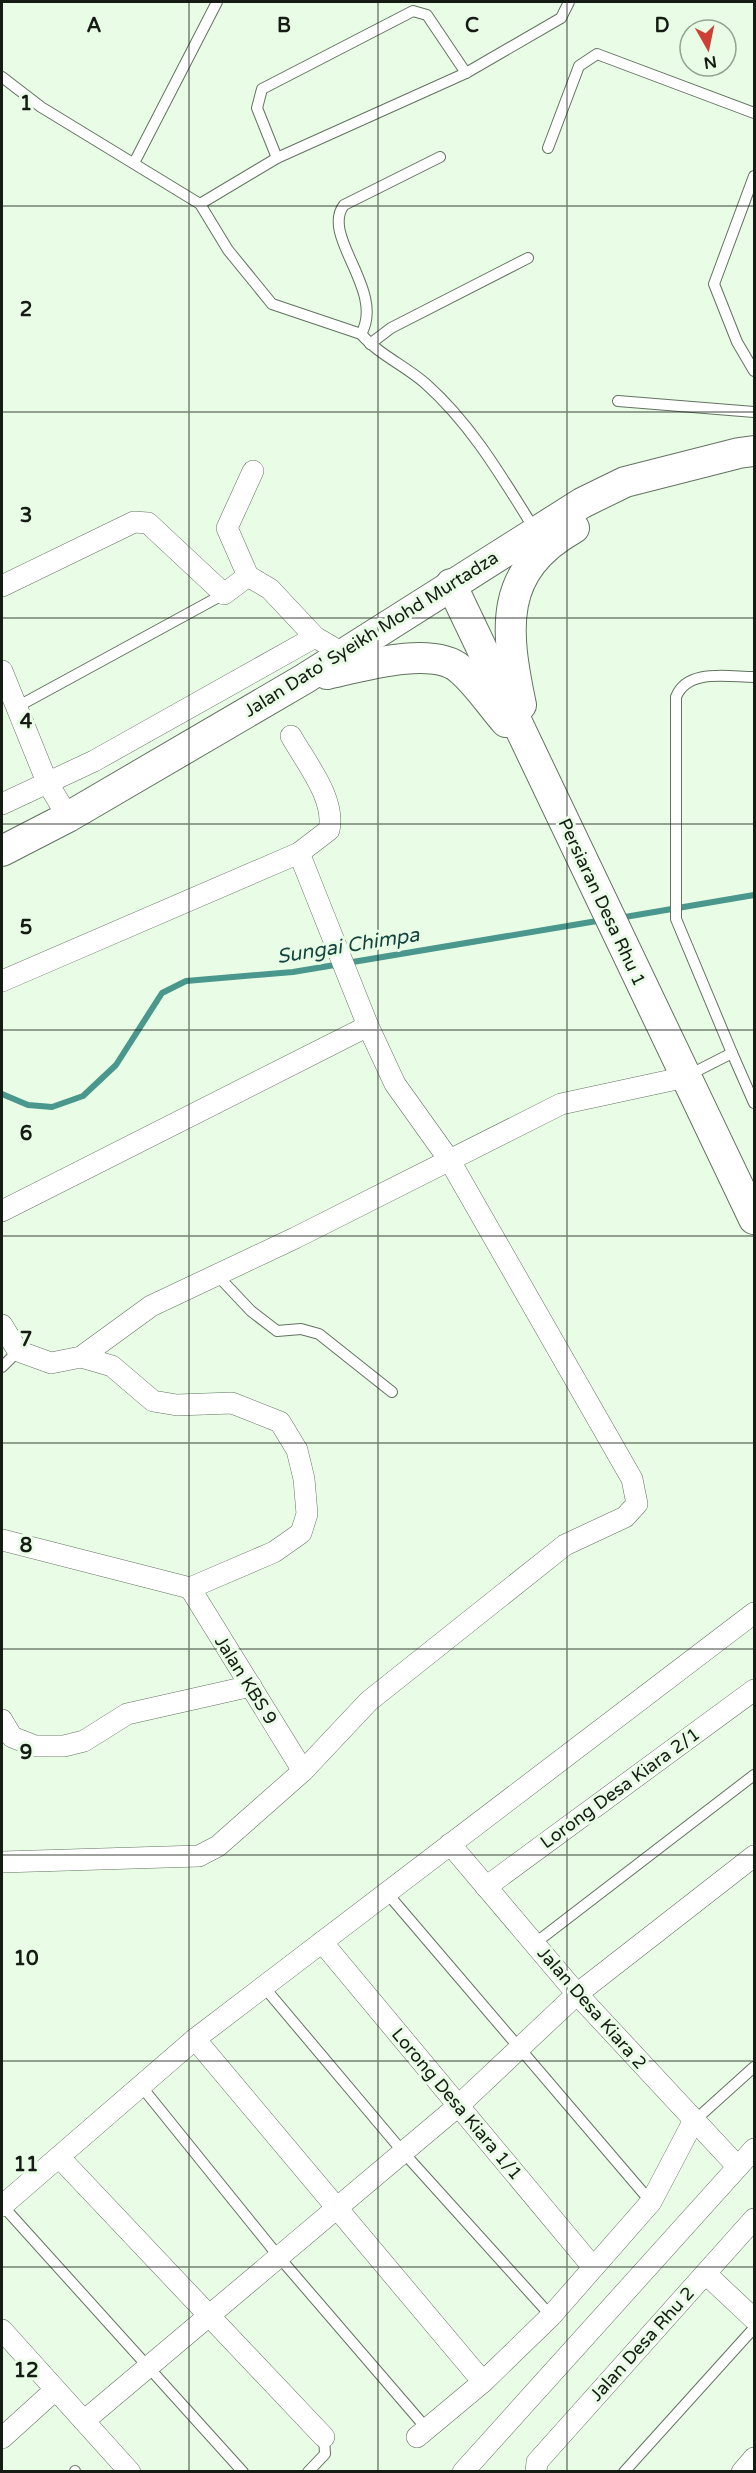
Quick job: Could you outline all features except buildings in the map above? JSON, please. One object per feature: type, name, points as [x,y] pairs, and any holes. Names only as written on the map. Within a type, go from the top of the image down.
[{"type":"main road","name":"Jalan Dato' Syeikh Mohd Murtadza","points":[[2,851],[68,817],[304,679],[536,530],[625,482],[747,452]]},
{"type":"main road","points":[[530,749],[514,673],[509,622],[520,579],[548,543],[627,498],[747,452]]},
{"type":"main road","name":"Persiaran Desa Rhu 1","points":[[451,584],[754,1219]]},
{"type":"main road","points":[[304,679],[392,659],[426,658],[459,667],[530,749]]},
{"type":"street","points":[[254,471],[227,528],[248,576],[270,589],[315,637],[344,654]]},
{"type":"street","points":[[2,586],[134,522],[148,523],[224,594],[248,576]]},
{"type":"street","points":[[2,804],[94,761],[315,637]]},
{"type":"street","points":[[7,690],[47,782],[68,817]]},
{"type":"street","points":[[2,981],[299,853],[329,830],[332,819],[327,802],[291,736]]},
{"type":"street","points":[[2,1862],[199,1856],[218,1846],[303,1771],[369,1701],[565,1545],[626,1517],[637,1504],[632,1479],[450,1161],[395,1084],[368,1026],[299,853]]},
{"type":"street","points":[[2,1211],[368,1026]]},
{"type":"street","points":[[2,1325],[18,1351],[51,1363],[81,1357],[151,1306],[450,1161],[561,1104],[686,1077]]},
{"type":"street","points":[[2,1540],[190,1588],[274,1552],[301,1533],[307,1514],[304,1479],[297,1450],[280,1422],[256,1410],[232,1403],[177,1405],[153,1401],[112,1366],[81,1357]]},
{"type":"street","name":"Jalan KBS 9","points":[[190,1588],[303,1771]]},
{"type":"street","points":[[2,2205],[195,2039],[754,1613]]},
{"type":"street","points":[[2,1720],[12,1737],[35,1746],[64,1746],[84,1741],[127,1714],[250,1686]]},
{"type":"street","name":"Lorong Desa Kiara 2/1","points":[[486,1887],[754,1690]]},
{"type":"street","name":"Jalan Desa Kiara 2","points":[[450,1844],[576,1994],[693,2122],[738,2167]]},
{"type":"street","points":[[84,2421],[458,2106],[576,1994],[754,1858]]},
{"type":"street","name":"Lorong Desa Kiara 1/1","points":[[322,1942],[592,2266]]},
{"type":"street","points":[[195,2039],[483,2382]]},
{"type":"street","points":[[422,2433],[483,2382],[551,2316],[592,2266],[651,2202],[693,2122]]},
{"type":"street","points":[[464,2472],[754,2149]]},
{"type":"street","points":[[59,2157],[324,2438]]},
{"type":"street","name":"Jalan Desa Rhu 2","points":[[536,2472],[537,2462],[754,2219]]},
{"type":"street","points":[[706,2274],[754,2319]]},
{"type":"street","points":[[2,2330],[130,2472]]},
{"type":"street","points":[[2,2438],[55,2390]]},
{"type":"street","points":[[742,2472],[754,2458]]},
{"type":"lane","points":[[134,163],[217,2]]},
{"type":"lane","points":[[200,204],[277,158],[466,73],[561,18],[569,2]]},
{"type":"lane","points":[[277,158],[257,108],[262,88],[413,11],[427,15],[466,73]]},
{"type":"lane","points":[[548,148],[579,66],[597,54],[754,113]]},
{"type":"lane","points":[[2,76],[41,107],[200,204],[228,250],[272,304],[361,334],[370,344],[426,384],[482,446],[536,530]]},
{"type":"lane","points":[[361,334],[368,322],[368,311],[358,274],[337,225],[337,214],[344,205],[440,157]]},
{"type":"lane","points":[[754,176],[714,284],[737,342],[754,371]]},
{"type":"lane","points":[[370,344],[391,328],[528,258]]},
{"type":"lane","points":[[618,401],[754,412]]},
{"type":"lane","points":[[7,690],[224,594]]},
{"type":"lane","points":[[754,677],[691,679],[680,686],[678,692],[675,881],[678,930],[754,1103]]},
{"type":"lane","points":[[686,1077],[732,1053]]},
{"type":"lane","points":[[217,1275],[251,1311],[277,1331],[302,1329],[319,1334],[392,1392]]},
{"type":"lane","points":[[2,1368],[18,1351]]},
{"type":"lane","points":[[534,1944],[754,1775]]},
{"type":"lane","points":[[387,1893],[651,2202]]},
{"type":"lane","points":[[264,1986],[403,2152],[551,2316]]},
{"type":"lane","points":[[693,2122],[754,2067]]},
{"type":"lane","points":[[141,2086],[422,2433]]},
{"type":"lane","points":[[2,2205],[243,2472]]},
{"type":"lane","points":[[624,2472],[754,2328]]},
{"type":"lane","points":[[308,2472],[325,2454],[324,2438]]},
{"type":"waterway","name":"Sungai Chimpa","points":[[619,918],[754,895]]},
{"type":"waterway","name":"Sungai Chimpa","points":[[2,1094],[28,1105],[52,1107],[83,1096],[116,1065],[162,993],[186,981],[293,972],[603,920]]}]
